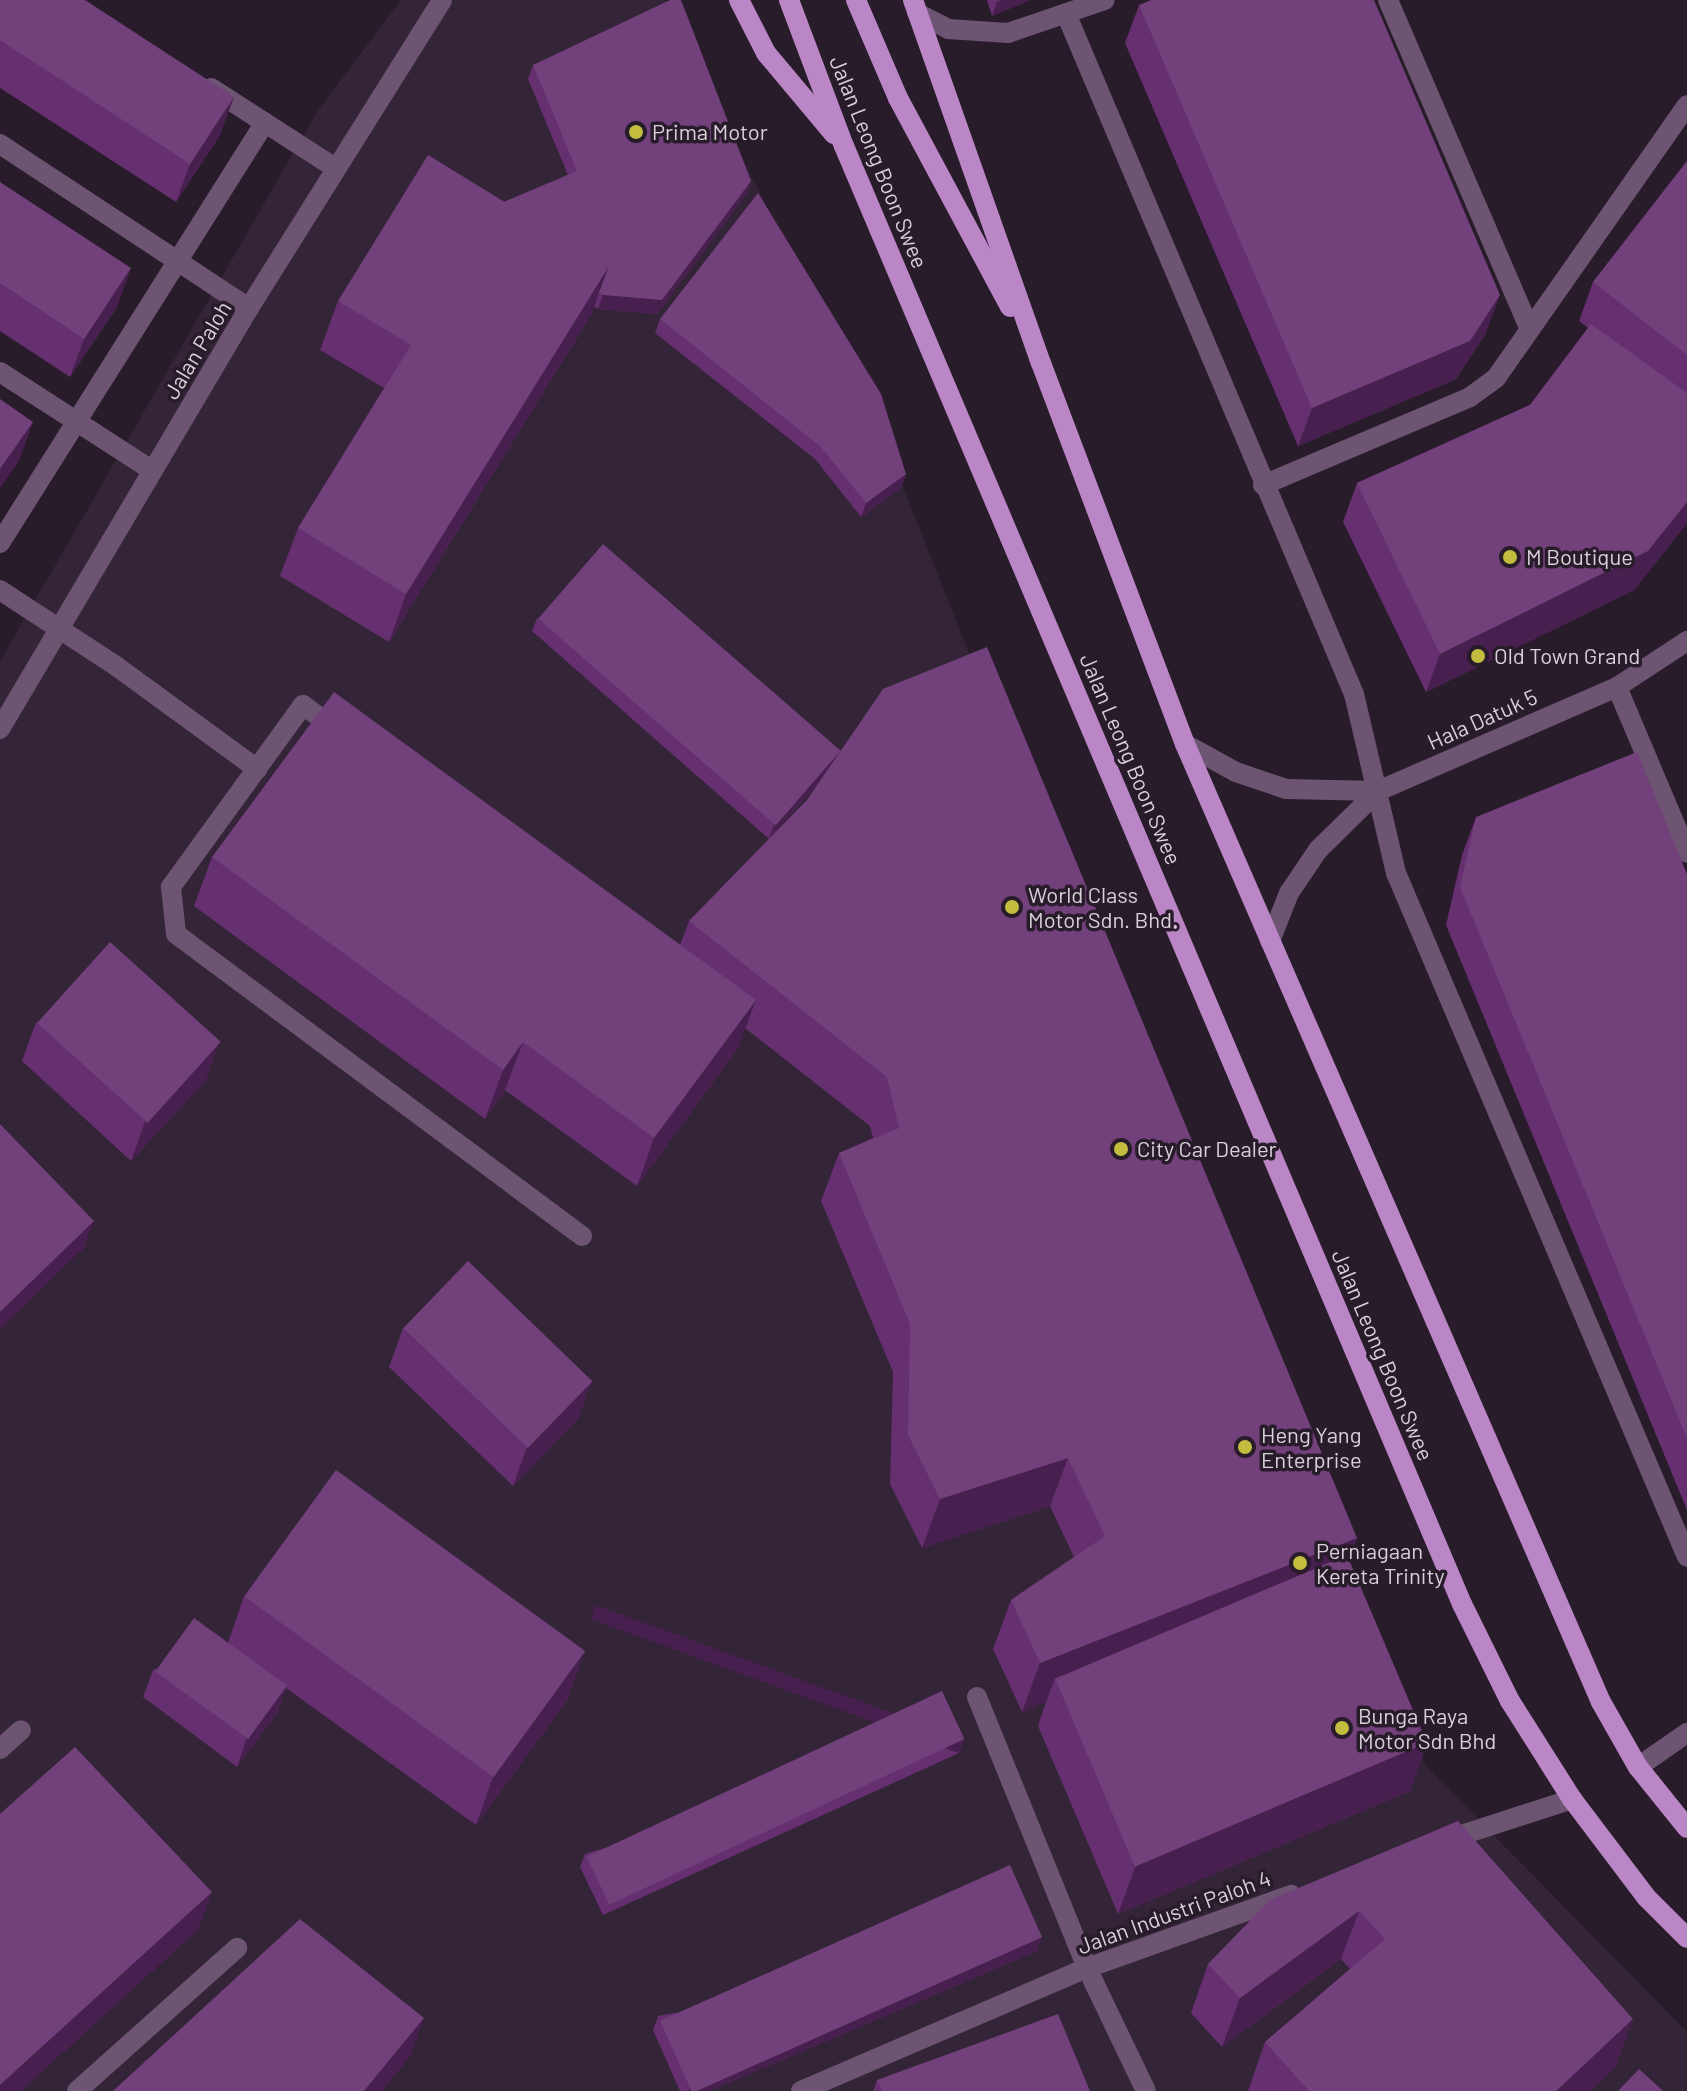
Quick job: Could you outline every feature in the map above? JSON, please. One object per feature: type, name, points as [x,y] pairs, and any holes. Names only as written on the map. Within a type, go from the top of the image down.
[{"type":"main road","points":[[739,0],[766,53],[844,146]]},
{"type":"main road","name":"Jalan Leong Boon Swee","points":[[789,0],[844,146],[1462,1604],[1510,1701],[1572,1799],[1646,1897],[1687,1938]]},
{"type":"main road","points":[[856,0],[898,98],[1041,363]]},
{"type":"main road","points":[[915,7],[1041,363],[1185,744],[1601,1702],[1638,1767],[1687,1828]]},
{"type":"street","name":"Jalan Paloh","points":[[0,729],[249,308],[442,0]]},
{"type":"street","points":[[915,7],[948,29],[979,34],[1008,33],[1067,16],[1105,0]]},
{"type":"street","points":[[1388,0],[1529,327]]},
{"type":"street","points":[[1067,16],[1354,694],[1396,873],[1687,1557]]},
{"type":"street","points":[[188,74],[335,168]]},
{"type":"street","points":[[1263,485],[1470,397],[1496,378],[1687,105]]},
{"type":"street","points":[[0,543],[265,123]]},
{"type":"street","points":[[0,144],[249,308]]},
{"type":"street","points":[[0,372],[153,471]]},
{"type":"street","points":[[0,590],[59,628],[257,769]]},
{"type":"street","name":"Hala Datuk 5","points":[[1270,941],[1289,893],[1318,850],[1378,791],[1617,687],[1687,641]]},
{"type":"street","points":[[1617,687],[1687,853]]},
{"type":"street","points":[[354,742],[303,705],[171,887],[176,934],[582,1236]]},
{"type":"street","name":"Hala Datuk 5","points":[[1185,744],[1236,772],[1286,789],[1378,791]]},
{"type":"street","points":[[977,1697],[1087,1968],[1146,2091]]},
{"type":"street","points":[[0,1749],[21,1730]]},
{"type":"street","points":[[1638,1767],[1687,1733]]},
{"type":"street","points":[[1425,1847],[1572,1799]]},
{"type":"street","name":"Jalan Industri Paloh 4","points":[[801,2091],[1087,1968],[1308,1889]]},
{"type":"street","points":[[77,2091],[237,1948]]},
{"type":"shaded area","points":[[401,0],[665,0],[896,470],[1181,1185],[1426,1766],[1687,2032],[1687,2091],[0,2091],[0,661],[317,112]]},
{"type":"building","points":[[0,0],[85,0],[234,97],[190,164],[0,40]]},
{"type":"building","name":"Prima Motor","points":[[670,0],[681,0],[751,181],[662,300],[603,295],[599,293],[609,266],[504,202],[577,171],[533,65]]},
{"type":"building","points":[[1151,0],[1374,0],[1500,295],[1470,341],[1312,408],[1139,5]]},
{"type":"building","points":[[428,155],[609,266],[406,594],[298,528],[411,345],[338,301]]},
{"type":"building","points":[[1687,161],[1687,355],[1593,282]]},
{"type":"building","points":[[0,182],[131,268],[84,339],[0,283]]},
{"type":"building","points":[[758,193],[881,394],[906,474],[866,503],[820,446],[660,319]]},
{"type":"building","name":"M Boutique","points":[[1591,324],[1687,393],[1687,502],[1648,551],[1440,654],[1357,483],[1530,405]]},
{"type":"building","points":[[0,399],[33,422],[0,469]]},
{"type":"building","points":[[603,544],[841,751],[776,825],[538,619]]},
{"type":"building","points":[[987,647],[1357,1538],[1040,1663],[1011,1600],[1105,1536],[1068,1458],[940,1499],[908,1435],[910,1324],[839,1153],[899,1128],[887,1077],[689,921],[807,800],[883,689]]},
{"type":"building","points":[[334,692],[756,1000],[654,1138],[523,1042],[503,1070],[212,857]]},
{"type":"building","points":[[1637,752],[1687,874],[1687,1438],[1460,887],[1476,817]]},
{"type":"building","points":[[110,942],[221,1042],[148,1123],[37,1023]]},
{"type":"building","points":[[0,1124],[94,1221],[0,1312]]},
{"type":"building","points":[[468,1261],[592,1381],[528,1448],[403,1328]]},
{"type":"building","points":[[336,1470],[585,1651],[493,1777],[244,1596]]},
{"type":"building","points":[[1347,1555],[1427,1743],[1135,1867],[1055,1679]]},
{"type":"building","points":[[194,1618],[287,1686],[248,1739],[155,1671]]},
{"type":"building","points":[[942,1691],[964,1739],[609,1905],[587,1857]]},
{"type":"building","points":[[75,1747],[212,1892],[0,2085],[0,1814]]},
{"type":"building","points":[[1458,1821],[1633,2019],[1556,2091],[1309,2091],[1265,2042],[1385,1939],[1359,1911],[1240,1998],[1208,1964],[1270,1900]]},
{"type":"building","points":[[1010,1865],[1042,1937],[697,2091],[691,2091],[660,2021]]},
{"type":"building","points":[[300,1919],[424,2018],[364,2091],[113,2091]]},
{"type":"building","points":[[1058,2014],[1090,2091],[882,2091],[877,2080]]},
{"type":"building","points":[[1639,2069],[1663,2091],[1618,2091]]},
{"type":"place","name":"Prima Motor","points":[[636,132]]},
{"type":"place","name":"M Boutique","points":[[1510,557]]},
{"type":"place","name":"Old Town Grand","points":[[1478,656]]},
{"type":"place","name":"World Class Motor Sdn. Bhd.","points":[[1012,907]]},
{"type":"place","name":"City Car Dealer","points":[[1121,1149]]},
{"type":"place","name":"Heng Yang Enterprise","points":[[1245,1447]]},
{"type":"place","name":"Perniagaan Kereta Trinity","points":[[1300,1563]]},
{"type":"place","name":"Bunga Raya Motor Sdn Bhd","points":[[1342,1728]]}]
